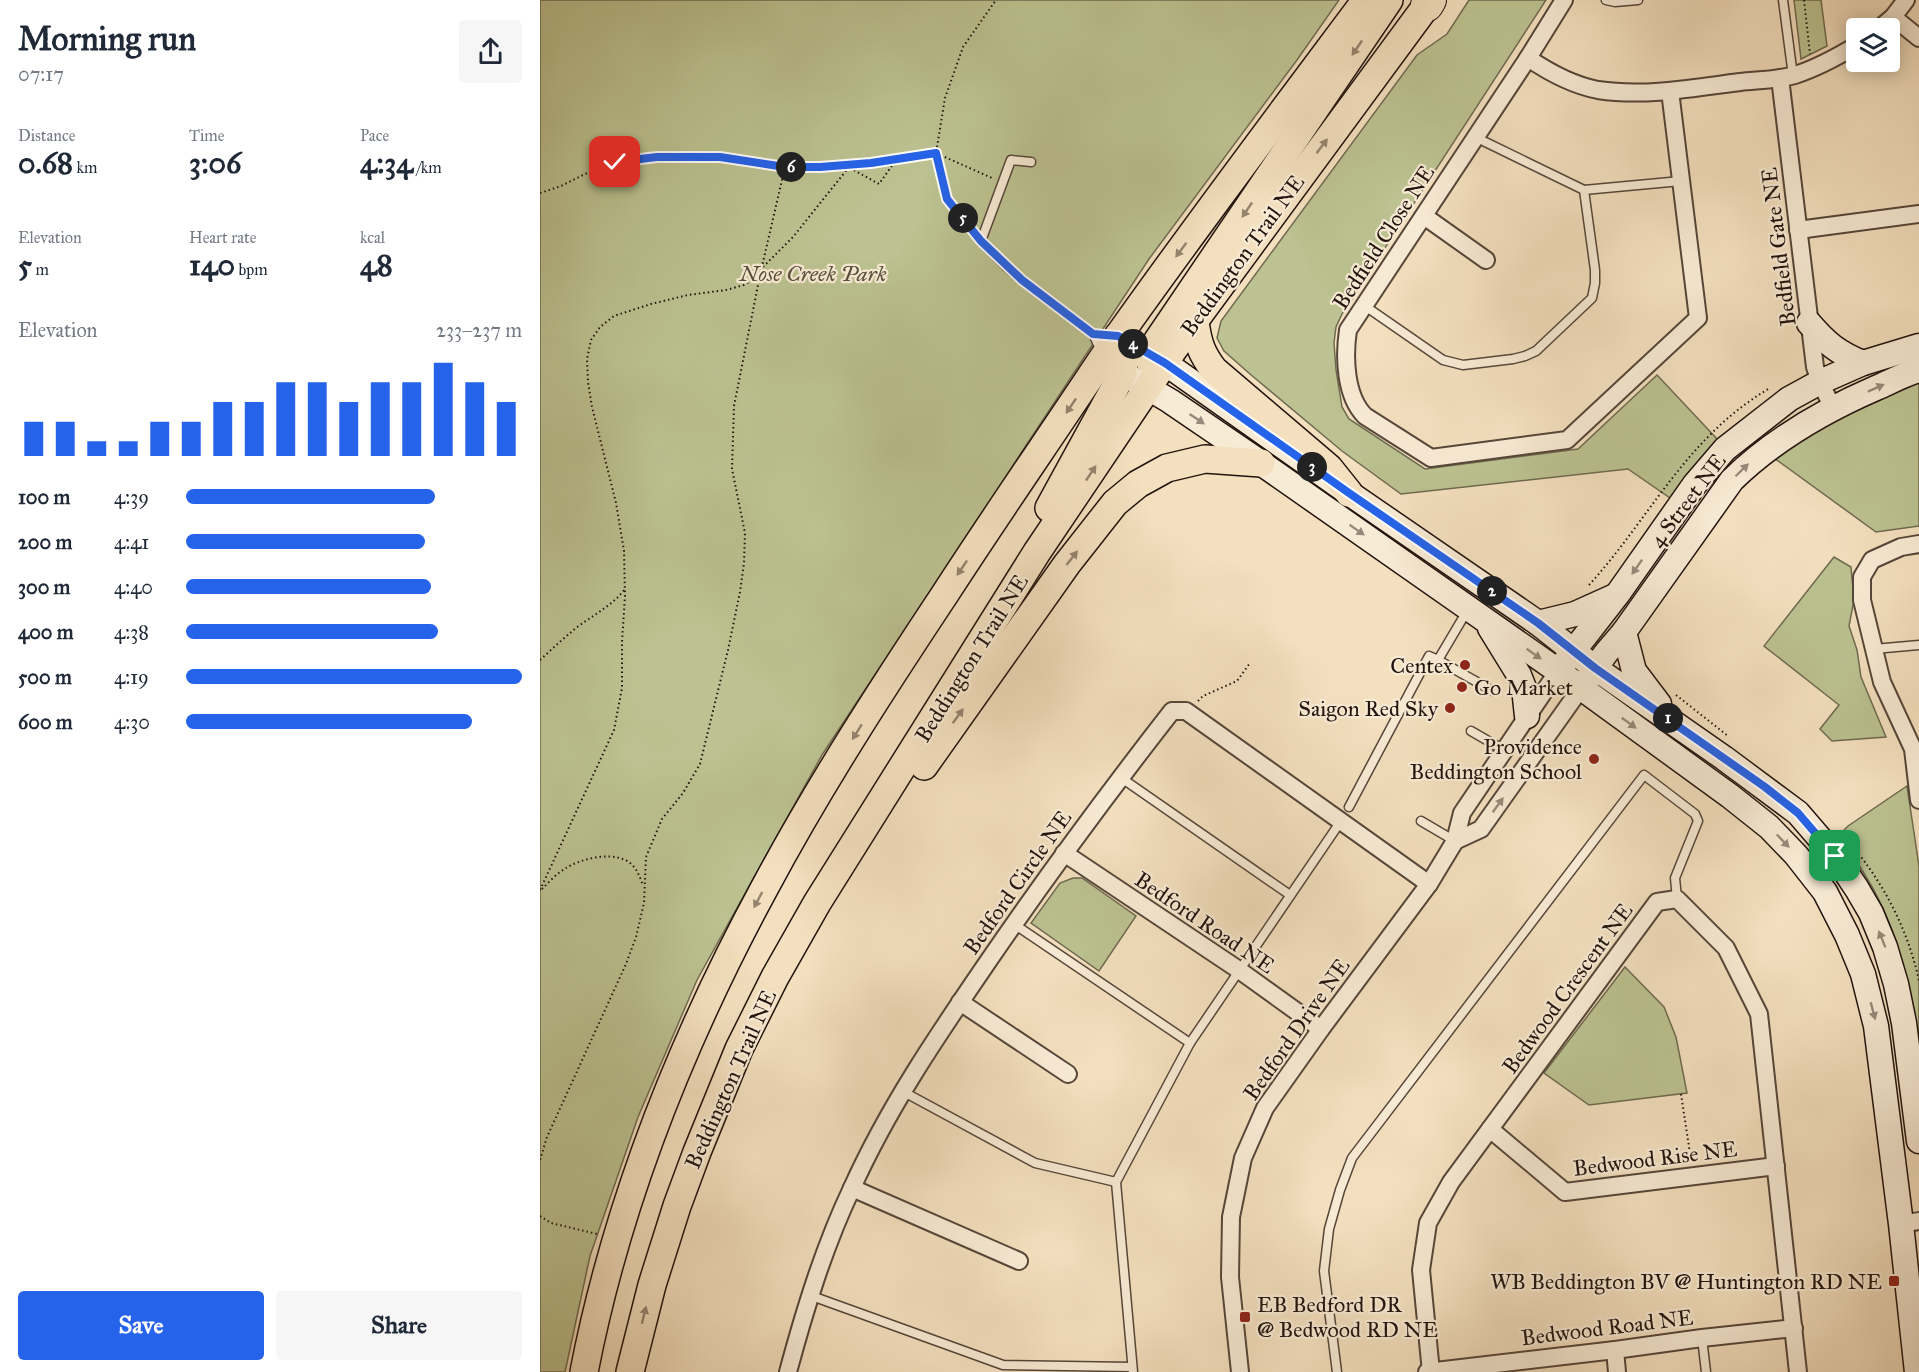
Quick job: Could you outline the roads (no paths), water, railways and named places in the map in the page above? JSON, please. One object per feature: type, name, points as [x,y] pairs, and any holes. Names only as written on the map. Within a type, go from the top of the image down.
[{"type":"main road","points":[[584,1372],[618,1238],[642,1164],[692,1033],[766,884],[917,637],[1108,345],[1366,0]]},
{"type":"main road","points":[[1148,388],[1157,358],[1389,0]]},
{"type":"main road","name":"Beddington Trail NE","points":[[1157,358],[1195,322],[1428,3]]},
{"type":"main road","points":[[1195,322],[1202,354],[1214,370],[1329,468],[1349,493]]},
{"type":"main road","points":[[1809,324],[1833,348],[1863,363]]},
{"type":"main road","points":[[1108,345],[1157,358],[1538,623],[1595,668],[1674,722],[1798,813],[1835,856],[1857,889],[1871,913],[1885,947],[1904,1023],[1919,1141]]},
{"type":"main road","points":[[1108,345],[1148,388],[1261,463],[1558,671],[1730,796],[1769,827],[1796,855],[1825,892],[1847,935],[1863,974],[1876,1026],[1910,1222],[1917,1372]]},
{"type":"main road","points":[[1037,552],[1040,523],[1108,345]]},
{"type":"main road","name":"4 Street NE","points":[[1558,671],[1617,595],[1695,484],[1725,449],[1789,399],[1820,382],[1863,363],[1919,346]]},
{"type":"main road","name":"4 Street NE","points":[[1581,688],[1624,632],[1732,480],[1754,459],[1805,423],[1919,370]]},
{"type":"main road","name":"Beddington Trail NE","points":[[630,1372],[652,1285],[677,1206],[739,1049],[775,976],[822,894],[1037,552],[1148,388]]},
{"type":"main road","points":[[822,894],[851,876],[943,738],[1067,564],[1115,503],[1138,484],[1167,468],[1204,459],[1261,463]]},
{"type":"main road","points":[[1538,623],[1575,614],[1617,595]]},
{"type":"main road","points":[[1476,613],[1519,675],[1524,688],[1527,716]]},
{"type":"main road","points":[[1624,632],[1634,671],[1674,722]]},
{"type":"street","name":"Bedfield Close NE","points":[[1564,0],[1348,330],[1345,347],[1346,361],[1354,401],[1365,416],[1431,458],[1567,440],[1698,318],[1670,91]]},
{"type":"street","points":[[1906,0],[1893,17],[1919,38]]},
{"type":"street","points":[[1528,58],[1551,74],[1575,84],[1598,90],[1631,92],[1670,91],[1794,75],[1846,52]]},
{"type":"street","name":"Bedfield Gate NE","points":[[1794,75],[1798,230],[1809,324],[1815,367],[1833,408]]},
{"type":"street","points":[[1798,230],[1919,214]]},
{"type":"street","points":[[1424,216],[1486,260]]},
{"type":"street","points":[[1919,544],[1900,547],[1872,560],[1863,577],[1862,600],[1882,682],[1916,748],[1919,800]]},
{"type":"street","name":"Bedford Drive NE","points":[[1240,1372],[1230,1277],[1231,1217],[1243,1158],[1265,1108],[1429,884],[1455,841],[1462,813],[1558,671]]},
{"type":"street","points":[[1455,841],[1481,829],[1581,688]]},
{"type":"street","name":"Bedford Circle NE","points":[[788,1372],[809,1295],[852,1188],[902,1091],[960,1002],[1064,853],[1172,711],[1186,711],[1345,814]]},
{"type":"street","points":[[1345,814],[1429,884]]},
{"type":"street","name":"Bedford Road NE","points":[[1064,853],[1239,970],[1321,1029]]},
{"type":"street","points":[[1677,899],[1726,948],[1759,1014],[1798,1372]]},
{"type":"street","name":"Bedwood Crescent NE","points":[[1430,1372],[1421,1270],[1428,1223],[1450,1182],[1657,902],[1677,899]]},
{"type":"street","points":[[960,1002],[1068,1074]]},
{"type":"street","name":"Bedwood Rise NE","points":[[1490,1129],[1565,1192],[1776,1166]]},
{"type":"street","points":[[852,1188],[1019,1261]]},
{"type":"street","name":"Bedwood Road NE","points":[[1430,1372],[1522,1366],[1615,1350],[1794,1328]]},
{"type":"street","points":[[1615,1350],[1617,1372]]},
{"type":"lane","points":[[1606,0],[1615,2],[1638,0]]},
{"type":"lane","points":[[1783,0],[1794,75]]},
{"type":"lane","points":[[1475,137],[1584,189],[1681,181]]},
{"type":"lane","points":[[1031,162],[1011,160],[981,241],[1014,274],[1108,345]]},
{"type":"lane","points":[[1365,306],[1443,360],[1463,365],[1513,359],[1536,351],[1592,298],[1596,283],[1584,189]]},
{"type":"lane","points":[[1438,660],[1456,632],[1476,613]]},
{"type":"lane","points":[[1874,649],[1919,645]]},
{"type":"lane","points":[[809,1295],[1003,1365],[1132,1369],[1116,1182],[1190,1042],[1345,814],[1429,656],[1493,691]]},
{"type":"lane","points":[[1471,731],[1504,750]]},
{"type":"lane","points":[[1337,1372],[1324,1271],[1329,1229],[1352,1158],[1644,775],[1695,814],[1698,821],[1675,878],[1677,899]]},
{"type":"lane","points":[[1120,777],[1290,895]]},
{"type":"lane","points":[[1421,821],[1455,841]]},
{"type":"lane","points":[[1014,924],[1190,1042]]},
{"type":"lane","points":[[902,1091],[1035,1163],[1116,1182]]},
{"type":"lane","points":[[1702,1338],[1706,1372]]},
{"type":"place","name":"Centex","points":[[1465,665]]},
{"type":"place","name":"Go Market","points":[[1462,687]]},
{"type":"place","name":"Saigon Red Sky","points":[[1450,708]]},
{"type":"place","name":"Providence Beddington School","points":[[1594,759]]},
{"type":"place","name":"WB Beddington BV @ Huntington RD NE","points":[[1894,1281]]},
{"type":"place","name":"EB Bedford DR @ Bedwood RD NE","points":[[1245,1317]]},
{"type":"park label","name":"Nose Creek Park","points":[[813,273]]}]
